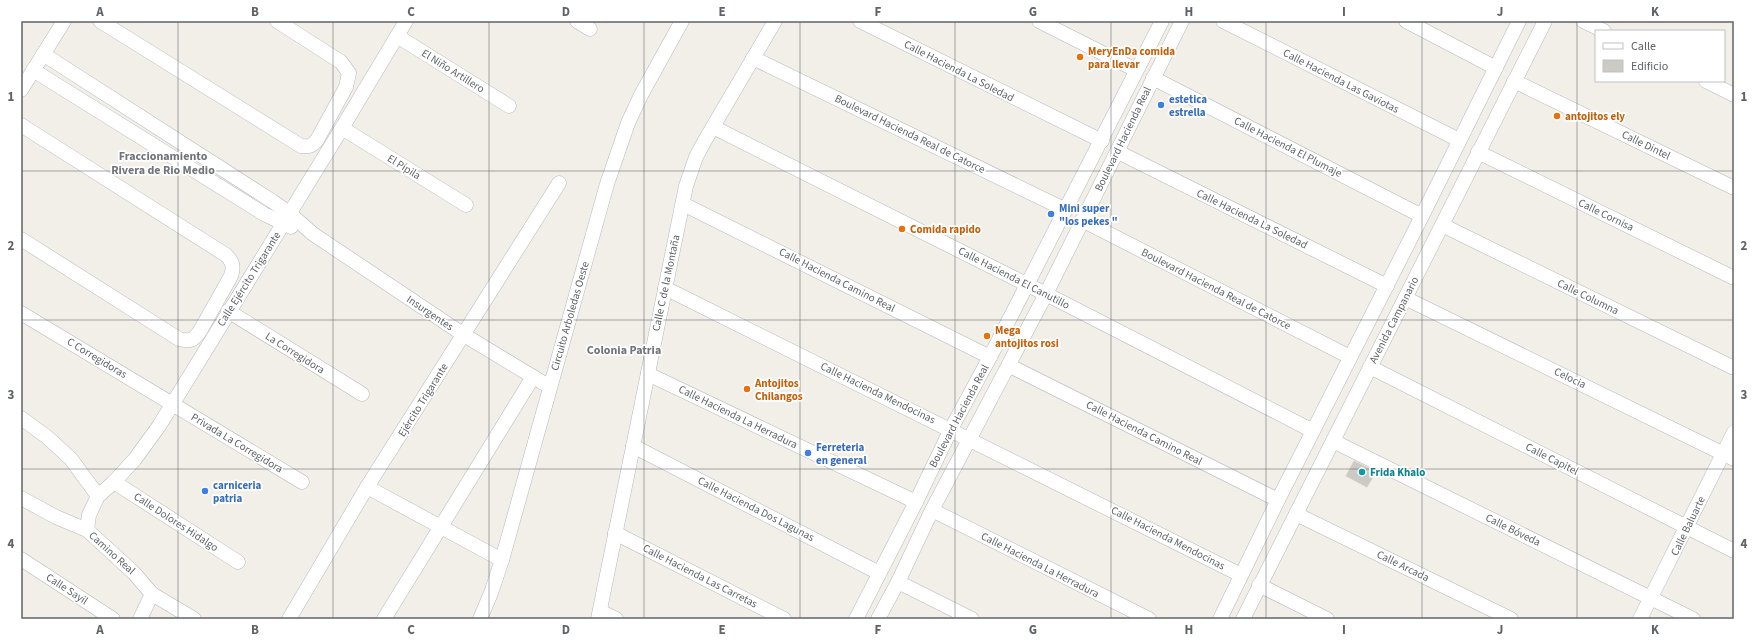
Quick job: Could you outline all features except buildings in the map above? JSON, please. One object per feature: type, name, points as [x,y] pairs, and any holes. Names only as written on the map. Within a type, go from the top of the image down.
[{"type":"street","points":[[21,90],[64,21]]},
{"type":"street","points":[[100,21],[301,146],[312,146],[321,133],[346,87],[349,73],[341,62],[277,21]]},
{"type":"street","name":"Calle Ejército Trigarante","points":[[88,530],[89,515],[98,496],[136,459],[173,404],[228,311],[342,128],[406,21]]},
{"type":"street","points":[[577,21],[590,28]]},
{"type":"street","name":"Circuito Arboledas Oeste","points":[[480,619],[491,593],[502,560],[607,184],[641,95],[682,21]]},
{"type":"street","name":"Calle C de la Montaña","points":[[599,615],[686,186],[696,157],[775,21]]},
{"type":"street","name":"Calle Hacienda La Soledad","points":[[860,21],[1102,142]]},
{"type":"street","points":[[1039,21],[1136,70]]},
{"type":"street","name":"Boulevard Hacienda Real","points":[[856,619],[916,502],[951,429],[1102,142],[1136,70],[1162,21]]},
{"type":"street","name":"Boulevard Hacienda Real","points":[[878,619],[898,582],[932,510],[969,438],[1010,366],[1182,21]]},
{"type":"street","name":"Calle Hacienda Las Gaviotas","points":[[1223,21],[1459,140]]},
{"type":"street","points":[[1406,21],[1496,68]]},
{"type":"street","name":"Avenida Campanario","points":[[1220,619],[1312,431],[1387,286],[1519,21]]},
{"type":"street","name":"Avenida Campanario","points":[[1243,619],[1545,21]]},
{"type":"street","points":[[1583,21],[1602,30]]},
{"type":"street","name":"El Niño Artillero","points":[[397,36],[509,106]]},
{"type":"street","points":[[43,54],[286,219]]},
{"type":"street","name":"Boulevard Hacienda Real de Catorce","points":[[754,58],[1066,210]]},
{"type":"street","points":[[33,70],[264,214],[286,219]]},
{"type":"street","name":"Calle Hacienda El Plumaje","points":[[1153,78],[1422,216]]},
{"type":"street","name":"Calle Dintel","points":[[1514,81],[1734,188]]},
{"type":"street","points":[[1708,82],[1734,95]]},
{"type":"street","points":[[21,125],[226,255],[232,261],[234,269],[200,331],[195,338],[185,340],[179,339],[21,240]]},
{"type":"street","name":"Calle Hacienda El Canutillo","points":[[714,127],[1046,294],[1312,431]]},
{"type":"street","name":"El Pípila","points":[[342,128],[466,205]]},
{"type":"street","name":"Calle Hacienda La Soledad","points":[[1118,152],[1387,286]]},
{"type":"street","name":"Calle Cornisa","points":[[1478,152],[1734,278]]},
{"type":"street","name":"Ejército Trigarante","points":[[289,619],[367,487],[559,183]]},
{"type":"street","name":"Calle Hacienda Camino Real","points":[[683,204],[990,357]]},
{"type":"street","name":"Insurgentes","points":[[286,219],[313,234],[464,335],[550,387]]},
{"type":"street","name":"Boulevard Hacienda Real de Catorce","points":[[1082,220],[1350,357]]},
{"type":"street","name":"Calle Columna","points":[[1442,225],[1734,368]]},
{"type":"street","name":"Calle Hacienda Mendocinas","points":[[665,288],[951,429],[1241,575]]},
{"type":"street","name":"Celocia","points":[[1405,298],[1728,457]]},
{"type":"street","name":"La Corregidora","points":[[228,311],[362,394]]},
{"type":"street","name":"C Corregidoras","points":[[21,313],[173,404]]},
{"type":"street","name":"Calle Hacienda Camino Real","points":[[1010,366],[1278,500]]},
{"type":"street","name":"Calle Capitel","points":[[1370,367],[1734,551]]},
{"type":"street","name":"Calle Hacienda La Herradura","points":[[648,374],[916,502]]},
{"type":"street","points":[[384,619],[533,377]]},
{"type":"street","name":"Privada La Corregidora","points":[[173,404],[302,482]]},
{"type":"street","points":[[21,418],[47,437],[70,459],[98,496]]},
{"type":"street","name":"Calle Baluarte","points":[[1640,619],[1687,527],[1728,457],[1734,432]]},
{"type":"street","name":"Calle Bóveda","points":[[1333,441],[1693,619]]},
{"type":"street","name":"Calle Hacienda Dos Lagunas","points":[[633,446],[879,573]]},
{"type":"street","name":"Calle Dolores Hidalgo","points":[[114,482],[238,562]]},
{"type":"street","points":[[367,487],[502,560]]},
{"type":"street","name":"Camino Real","points":[[21,498],[56,517],[88,530],[134,572],[152,594],[194,619]]},
{"type":"street","name":"Calle Hacienda La Herradura","points":[[932,510],[1149,619]]},
{"type":"street","name":"Calle Arcada","points":[[1296,514],[1511,619]]},
{"type":"street","name":"Calle Hacienda Las Carretas","points":[[615,533],[784,619]]},
{"type":"street","name":"Calle Sayil","points":[[21,559],[112,619]]},
{"type":"street","points":[[898,582],[972,619]]},
{"type":"street","points":[[1260,585],[1327,619]]},
{"type":"street","points":[[140,619],[152,594]]},
{"type":"street","points":[[599,615],[616,619]]},
{"type":"place","name":"MeryEnDa comida para llevar","points":[[1080,57]]},
{"type":"place","name":"estetica estrella","points":[[1161,105]]},
{"type":"place","name":"antojitos ely","points":[[1557,116]]},
{"type":"place","name":"Mini super \"los pekes \"","points":[[1051,214]]},
{"type":"place","name":"Comida rapido","points":[[902,229]]},
{"type":"place","name":"Mega antojitos rosi","points":[[987,336]]},
{"type":"place","name":"Antojitos Chilangos","points":[[747,389]]},
{"type":"place","name":"Ferreteria en general","points":[[808,453]]},
{"type":"place","name":"Frida Khalo","points":[[1362,472]]},
{"type":"place","name":"carniceria patria","points":[[205,491]]},
{"type":"district","name":"Fraccionamiento Rivera de Rio Medio","points":[[163,163]]},
{"type":"district","name":"Colonia Patria","points":[[624,350]]}]
